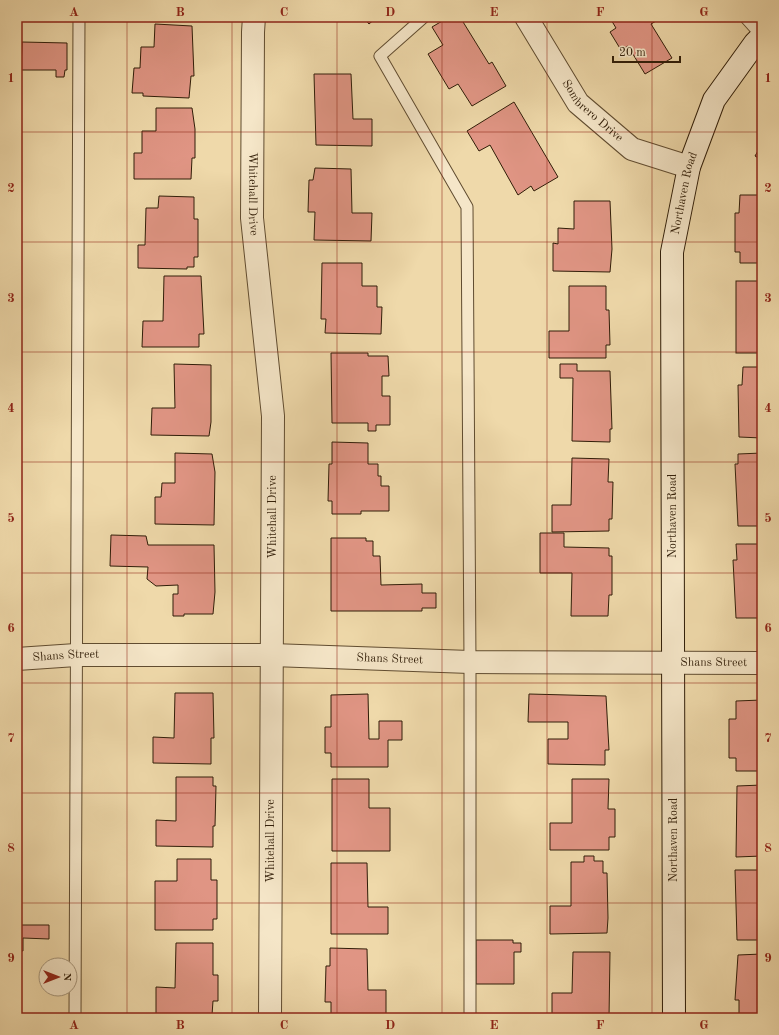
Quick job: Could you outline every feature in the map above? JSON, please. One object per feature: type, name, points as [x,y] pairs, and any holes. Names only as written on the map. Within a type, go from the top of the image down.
[{"type":"street","name":"Whitehall Drive","points":[[254,17],[252,218],[273,416],[270,1018]]},
{"type":"street","name":"Sombrero Drive","points":[[526,17],[578,103],[632,149],[689,167]]},
{"type":"street","name":"Northaven Road","points":[[674,1018],[672,252],[689,167],[714,100],[755,43],[762,36]]},
{"type":"street","name":"Shans Street","points":[[17,659],[76,655],[272,655],[470,662],[762,663]]},
{"type":"lane","points":[[75,1018],[79,17]]},
{"type":"lane","points":[[424,17],[380,56],[467,207],[470,662],[470,1018]]},
{"type":"lane","points":[[745,17],[762,36]]},
{"type":"building","points":[[363,17],[377,17],[369,24]]},
{"type":"building","points":[[449,17],[460,17],[489,64],[492,62],[506,86],[472,106],[458,84],[449,89],[428,54],[443,45],[432,27]]},
{"type":"building","points":[[663,17],[651,24],[672,58],[645,74],[628,46],[621,50],[610,32],[616,28],[610,18]]},
{"type":"building","points":[[155,24],[192,26],[194,76],[191,76],[189,98],[143,96],[143,93],[132,93],[134,68],[140,68],[141,47],[154,47]]},
{"type":"building","points":[[22,42],[67,43],[67,70],[65,70],[64,77],[56,77],[56,70],[21,70]]},
{"type":"building","points":[[314,74],[351,74],[353,119],[372,119],[372,146],[316,145]]},
{"type":"building","points":[[514,102],[558,177],[534,191],[531,186],[518,195],[490,145],[479,151],[467,131]]},
{"type":"building","points":[[156,108],[192,108],[195,129],[195,158],[192,158],[191,179],[134,179],[134,153],[142,153],[142,131],[156,131]]},
{"type":"building","points":[[762,144],[762,160],[755,156]]},
{"type":"building","points":[[315,168],[351,169],[352,213],[372,213],[371,241],[314,240],[315,212],[308,212],[309,180],[313,180]]},
{"type":"building","points":[[740,195],[762,195],[762,263],[740,263],[740,252],[735,252],[735,213],[739,213]]},
{"type":"building","points":[[159,196],[194,197],[194,219],[198,219],[198,257],[194,257],[194,267],[187,267],[187,269],[138,268],[138,245],[145,245],[146,208],[158,208]]},
{"type":"building","points":[[574,201],[610,201],[612,249],[610,272],[553,271],[553,243],[558,244],[558,228],[574,229]]},
{"type":"building","points":[[322,263],[362,263],[362,286],[377,286],[377,307],[382,307],[381,334],[325,333],[326,319],[321,319]]},
{"type":"building","points":[[164,276],[201,276],[204,334],[199,334],[199,347],[142,347],[143,321],[163,321]]},
{"type":"building","points":[[736,281],[762,281],[762,353],[736,353]]},
{"type":"building","points":[[569,286],[606,286],[606,310],[609,310],[610,345],[606,345],[606,358],[549,358],[549,331],[569,331]]},
{"type":"building","points":[[331,353],[368,353],[368,356],[388,356],[389,376],[382,376],[382,396],[390,396],[390,425],[376,425],[376,431],[368,431],[368,423],[332,423]]},
{"type":"building","points":[[174,364],[211,365],[211,422],[209,436],[151,435],[152,408],[175,408]]},
{"type":"building","points":[[560,364],[577,364],[577,371],[610,371],[612,429],[610,429],[610,442],[572,441],[573,378],[560,378]]},
{"type":"building","points":[[743,367],[762,367],[762,438],[739,437],[738,385],[742,385]]},
{"type":"building","points":[[332,442],[368,443],[368,464],[378,464],[378,476],[381,476],[381,486],[389,486],[389,511],[361,511],[361,514],[332,514],[332,501],[328,501],[329,464],[332,464]]},
{"type":"building","points":[[175,453],[212,454],[215,472],[214,525],[155,524],[155,497],[161,497],[162,483],[175,483]]},
{"type":"building","points":[[762,453],[762,526],[738,526],[735,464],[738,464],[738,454]]},
{"type":"building","points":[[572,458],[609,459],[608,482],[613,482],[612,519],[609,519],[609,531],[552,532],[552,505],[571,505]]},
{"type":"building","points":[[540,533],[564,533],[564,547],[609,548],[609,556],[612,556],[612,595],[609,595],[608,616],[571,616],[572,573],[540,573]]},
{"type":"building","points":[[111,535],[146,536],[148,545],[214,545],[215,592],[213,614],[184,614],[184,616],[173,616],[173,594],[178,594],[178,585],[156,586],[147,579],[148,567],[110,566]]},
{"type":"building","points":[[331,538],[366,538],[366,541],[373,541],[373,556],[380,556],[381,585],[422,584],[422,593],[436,593],[436,608],[422,608],[422,611],[331,611]]},
{"type":"building","points":[[736,544],[762,544],[762,618],[736,618],[733,560],[737,560]]},
{"type":"building","points":[[175,693],[213,693],[214,738],[211,738],[211,764],[153,763],[153,737],[174,738]]},
{"type":"building","points":[[368,694],[369,739],[379,739],[379,721],[402,721],[402,740],[388,740],[388,767],[331,767],[331,753],[325,753],[325,727],[331,727],[331,695]]},
{"type":"building","points":[[529,694],[606,696],[609,750],[605,750],[605,765],[548,764],[548,739],[568,739],[568,722],[528,722]]},
{"type":"building","points":[[762,700],[762,771],[736,771],[736,758],[729,758],[729,719],[736,719],[736,701]]},
{"type":"building","points":[[176,777],[213,777],[213,786],[216,786],[213,847],[156,846],[156,820],[176,821]]},
{"type":"building","points":[[332,779],[369,779],[369,808],[390,808],[390,851],[332,851]]},
{"type":"building","points":[[572,779],[609,779],[608,809],[615,809],[615,837],[609,837],[609,850],[550,850],[550,823],[572,823]]},
{"type":"building","points":[[762,785],[762,856],[736,857],[737,786]]},
{"type":"building","points":[[584,856],[594,856],[594,861],[603,861],[603,873],[607,873],[607,933],[550,934],[550,906],[571,906],[571,862],[584,862]]},
{"type":"building","points":[[177,859],[211,859],[211,880],[217,880],[217,919],[213,919],[213,930],[155,930],[155,881],[177,881]]},
{"type":"building","points":[[331,863],[367,863],[368,907],[388,907],[388,934],[331,934]]},
{"type":"building","points":[[735,870],[762,870],[762,940],[737,940]]},
{"type":"building","points":[[17,925],[49,925],[49,939],[23,938],[23,951],[17,950]]},
{"type":"building","points":[[476,940],[513,940],[513,943],[521,943],[521,952],[514,952],[514,984],[476,984]]},
{"type":"building","points":[[176,943],[213,943],[213,975],[218,975],[218,1001],[213,1001],[212,1015],[156,1014],[156,987],[175,988]]},
{"type":"building","points":[[330,948],[367,949],[368,990],[386,990],[386,1017],[331,1016],[331,1002],[325,1002],[326,966],[330,966]]},
{"type":"building","points":[[573,952],[610,952],[609,1018],[552,1018],[552,993],[572,993]]},
{"type":"building","points":[[762,954],[762,1018],[739,1018],[739,1000],[735,1000],[738,955]]}]
